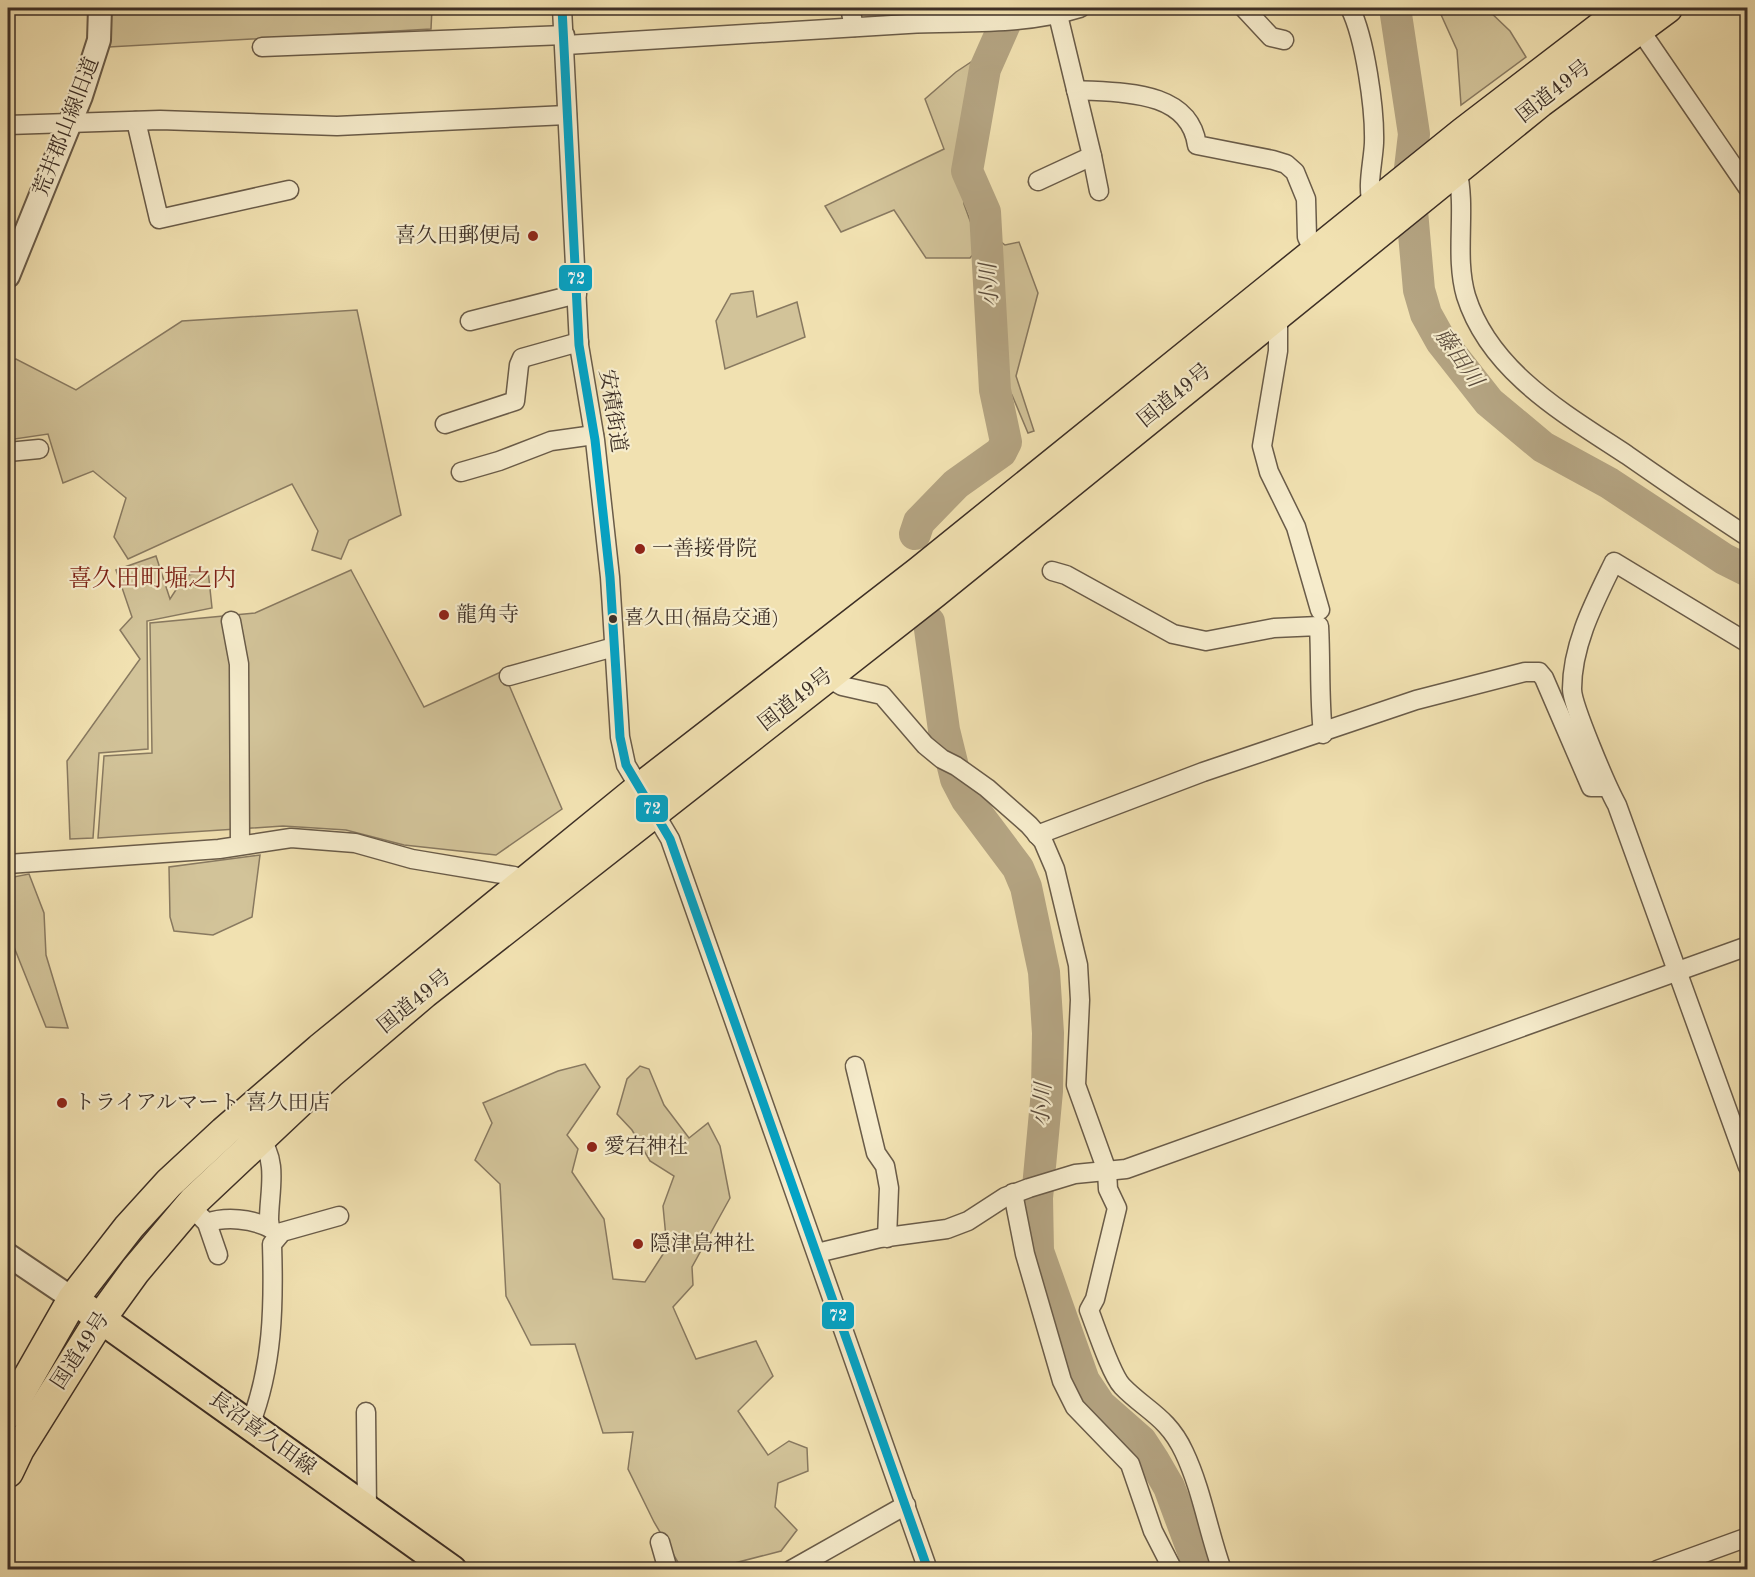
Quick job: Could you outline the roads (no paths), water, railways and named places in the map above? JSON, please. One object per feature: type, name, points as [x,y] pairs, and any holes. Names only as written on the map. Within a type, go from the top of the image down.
[{"type":"highway","name":"国道49号","points":[[8,1472],[19,1449],[101,1318],[135,1271],[199,1214],[259,1138],[330,1073],[647,800],[919,572],[1315,254],[1453,162],[1632,17],[1667,8]]},
{"type":"highway","name":"国道49号","points":[[8,1413],[73,1299],[129,1227],[168,1183],[200,1154],[320,1049],[524,882],[825,676],[934,593],[1278,314],[1379,213]]},
{"type":"main road","name":"長沼喜久田線","points":[[73,1299],[452,1569]]},
{"type":"street","name":"荒井郡山線旧道","points":[[8,276],[71,124],[99,40],[100,8]]},
{"type":"street","name":"安積街道","points":[[562,8],[566,40],[567,114],[579,342],[594,435],[610,577],[620,737],[626,765],[670,839],[928,1569]]},
{"type":"street","points":[[849,8],[854,27]]},
{"type":"street","points":[[262,47],[566,40],[854,27],[1058,15],[1080,8]]},
{"type":"street","points":[[1244,8],[1271,36],[1284,40]]},
{"type":"street","points":[[1350,8],[1354,15],[1371,100],[1374,141],[1371,196],[1379,213]]},
{"type":"street","points":[[1058,15],[1099,191]]},
{"type":"street","points":[[1632,17],[1748,188]]},
{"type":"street","points":[[1076,90],[1128,93],[1165,101],[1189,122],[1196,134],[1197,145],[1286,164],[1298,177],[1306,199],[1307,237],[1315,254]]},
{"type":"street","points":[[8,125],[160,120],[336,126],[567,114]]},
{"type":"street","points":[[136,121],[159,219],[289,190]]},
{"type":"street","points":[[1038,181],[1092,156]]},
{"type":"street","points":[[1453,162],[1461,184],[1462,275],[1466,295],[1489,342],[1507,366],[1563,412],[1748,537]]},
{"type":"street","points":[[471,321],[577,294]]},
{"type":"street","points":[[1278,314],[1278,351],[1262,446],[1269,472],[1296,527],[1320,610]]},
{"type":"street","points":[[445,424],[515,401],[519,365],[522,358],[579,342]]},
{"type":"street","points":[[461,472],[499,461],[551,441],[594,435]]},
{"type":"street","points":[[8,452],[39,449]]},
{"type":"street","points":[[1748,643],[1614,562],[1588,614],[1576,658],[1571,691],[1607,787],[1617,805],[1748,1167]]},
{"type":"street","points":[[1052,571],[1066,575],[1173,634],[1206,640],[1274,628],[1319,626],[1321,657],[1318,694],[1323,734]]},
{"type":"street","points":[[231,621],[239,664],[240,845]]},
{"type":"street","points":[[509,676],[614,647]]},
{"type":"street","points":[[1037,834],[1203,772],[1323,734],[1416,700],[1526,672],[1539,672],[1545,678],[1591,787],[1607,787]]},
{"type":"street","points":[[825,676],[842,686],[882,695],[925,746],[987,788],[1037,834],[1055,869],[1078,965],[1080,1000],[1076,1085],[1107,1171],[1108,1189],[1117,1208],[1095,1299],[1089,1311],[1121,1385],[1162,1418],[1184,1451],[1209,1520],[1211,1540],[1222,1569]]},
{"type":"street","points":[[8,864],[240,845],[291,838],[325,839],[355,843],[412,859],[514,876],[524,882]]},
{"type":"street","points":[[817,1252],[947,1229],[968,1221],[1021,1191],[1074,1174],[1126,1169],[1748,946]]},
{"type":"street","points":[[855,1066],[876,1153],[885,1166],[889,1188],[887,1238]]},
{"type":"street","points":[[250,1425],[261,1397],[274,1309],[272,1244],[275,1231],[270,1157],[269,1150],[259,1138]]},
{"type":"street","points":[[1021,1191],[1025,1254],[1062,1381],[1076,1407],[1130,1464],[1153,1530],[1173,1569]]},
{"type":"street","points":[[199,1214],[219,1219],[259,1222],[275,1231],[288,1230],[339,1216]]},
{"type":"street","points":[[199,1214],[218,1255]]},
{"type":"street","points":[[8,1255],[73,1299]]},
{"type":"street","points":[[366,1412],[367,1509]]},
{"type":"street","points":[[791,1569],[906,1505]]},
{"type":"street","points":[[1657,1569],[1748,1537]]},
{"type":"street","points":[[660,1542],[668,1569]]},
{"type":"waterway","name":"小川","points":[[915,534],[919,522],[956,484],[1001,452],[1006,442],[995,390],[985,212],[967,171],[985,69],[1012,8]]},
{"type":"waterway","name":"藤田川","points":[[1395,8],[1414,134],[1409,177],[1419,290],[1426,314],[1441,341],[1489,402],[1543,447],[1609,483],[1724,559],[1748,571]]},
{"type":"waterway","name":"小川","points":[[929,622],[944,730],[956,779],[967,800],[1018,868],[1026,887],[1044,972],[1048,1033],[1047,1091],[1037,1198],[1038,1251],[1084,1381],[1100,1405],[1141,1441],[1154,1461],[1169,1487],[1200,1570]]},
{"type":"place","name":"喜久田郵便局","points":[[533,236]]},
{"type":"place","name":"一善接骨院","points":[[640,549]]},
{"type":"place","name":"龍角寺","points":[[444,615]]},
{"type":"place","name":"喜久田(福島交通)","points":[[613,619]]},
{"type":"place","name":"トライアルマート 喜久田店","points":[[62,1103]]},
{"type":"place","name":"愛宕神社","points":[[592,1147]]},
{"type":"place","name":"隠津島神社","points":[[638,1244]]},
{"type":"district","name":"喜久田町堀之内","points":[[152,580]]}]
